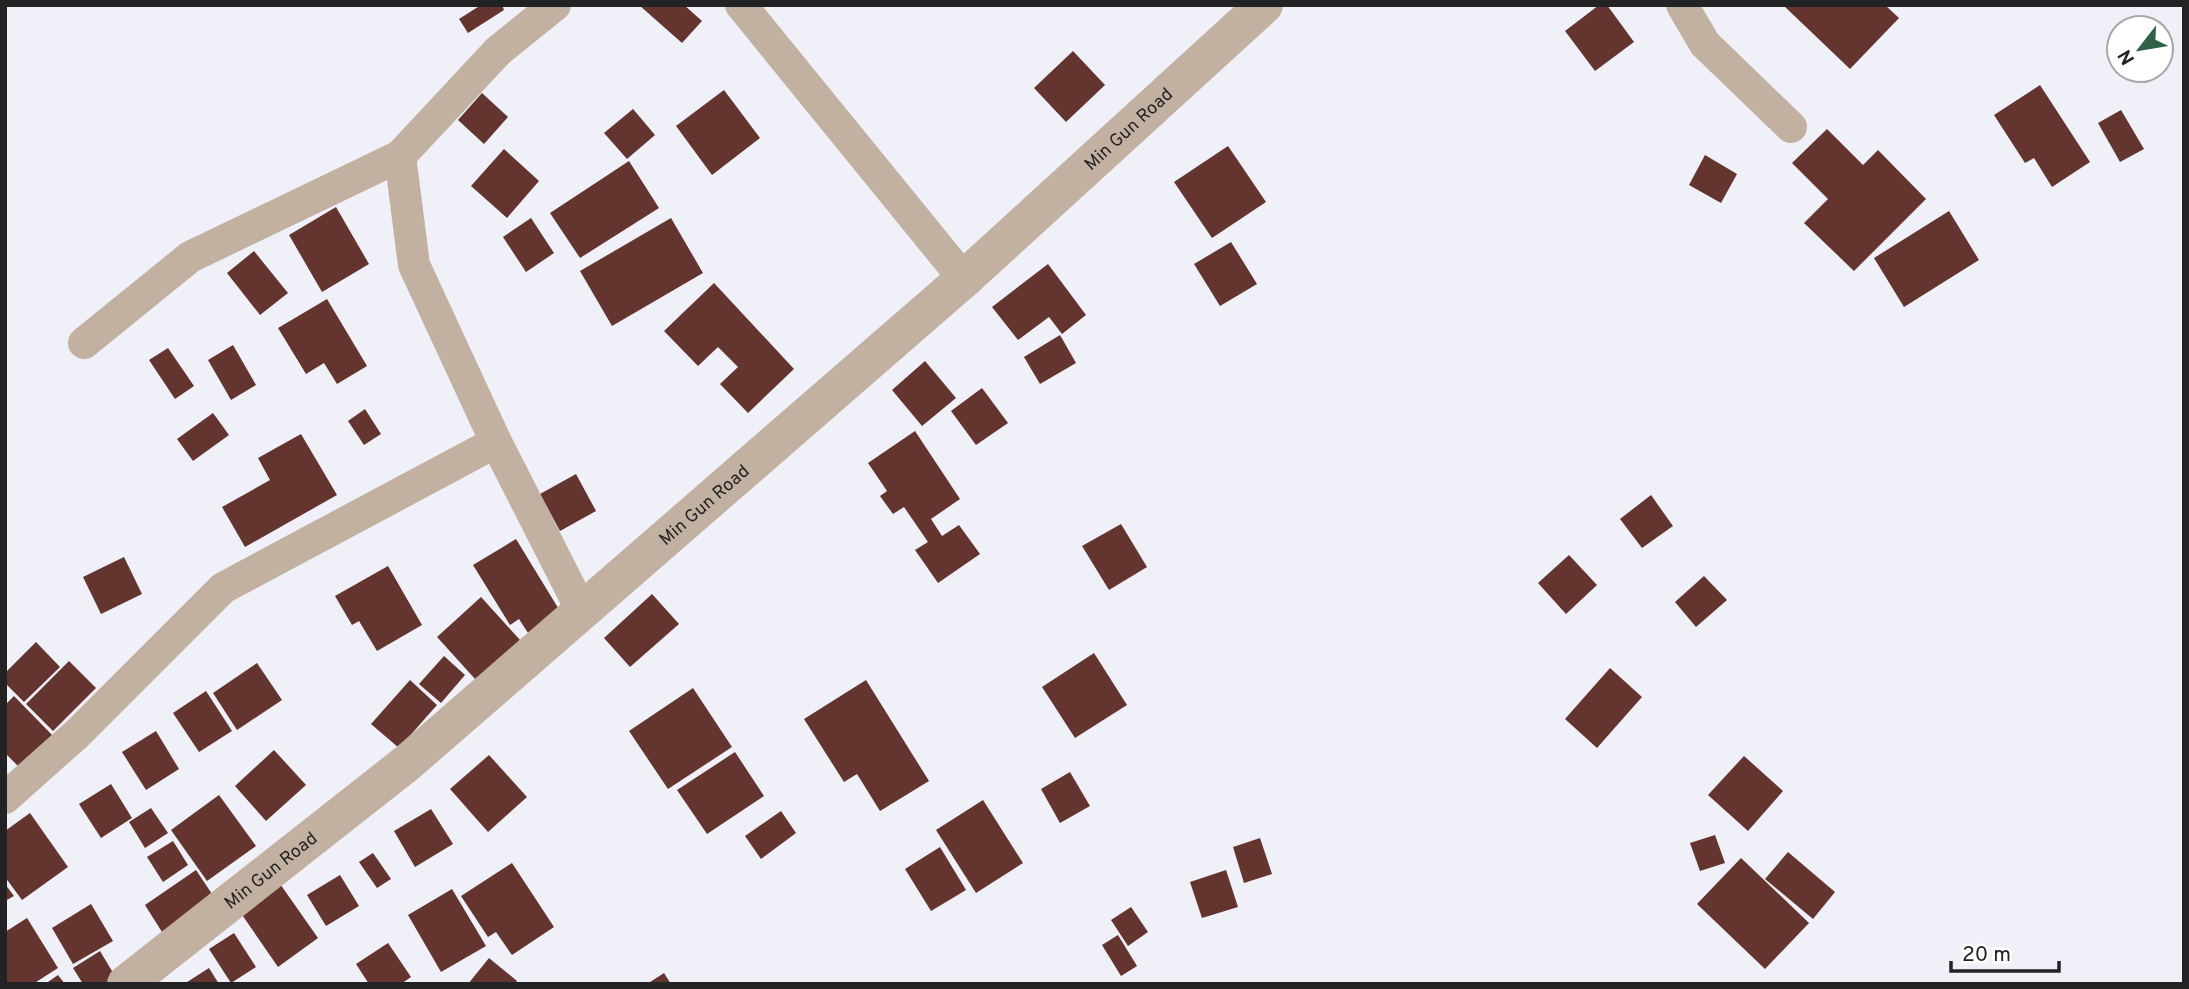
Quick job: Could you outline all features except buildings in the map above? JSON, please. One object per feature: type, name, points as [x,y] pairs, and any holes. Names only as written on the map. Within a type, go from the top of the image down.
[{"type":"street","points":[[84,343],[190,257],[400,156],[498,51],[555,5]]},
{"type":"street","points":[[741,5],[964,279]]},
{"type":"street","name":"Min Gun Road","points":[[126,984],[407,763],[964,279],[1264,5]]},
{"type":"street","points":[[1682,5],[1705,44],[1791,127]]},
{"type":"street","points":[[400,156],[414,265],[496,442],[582,611]]},
{"type":"street","points":[[5,797],[78,733],[223,588],[496,442]]}]
